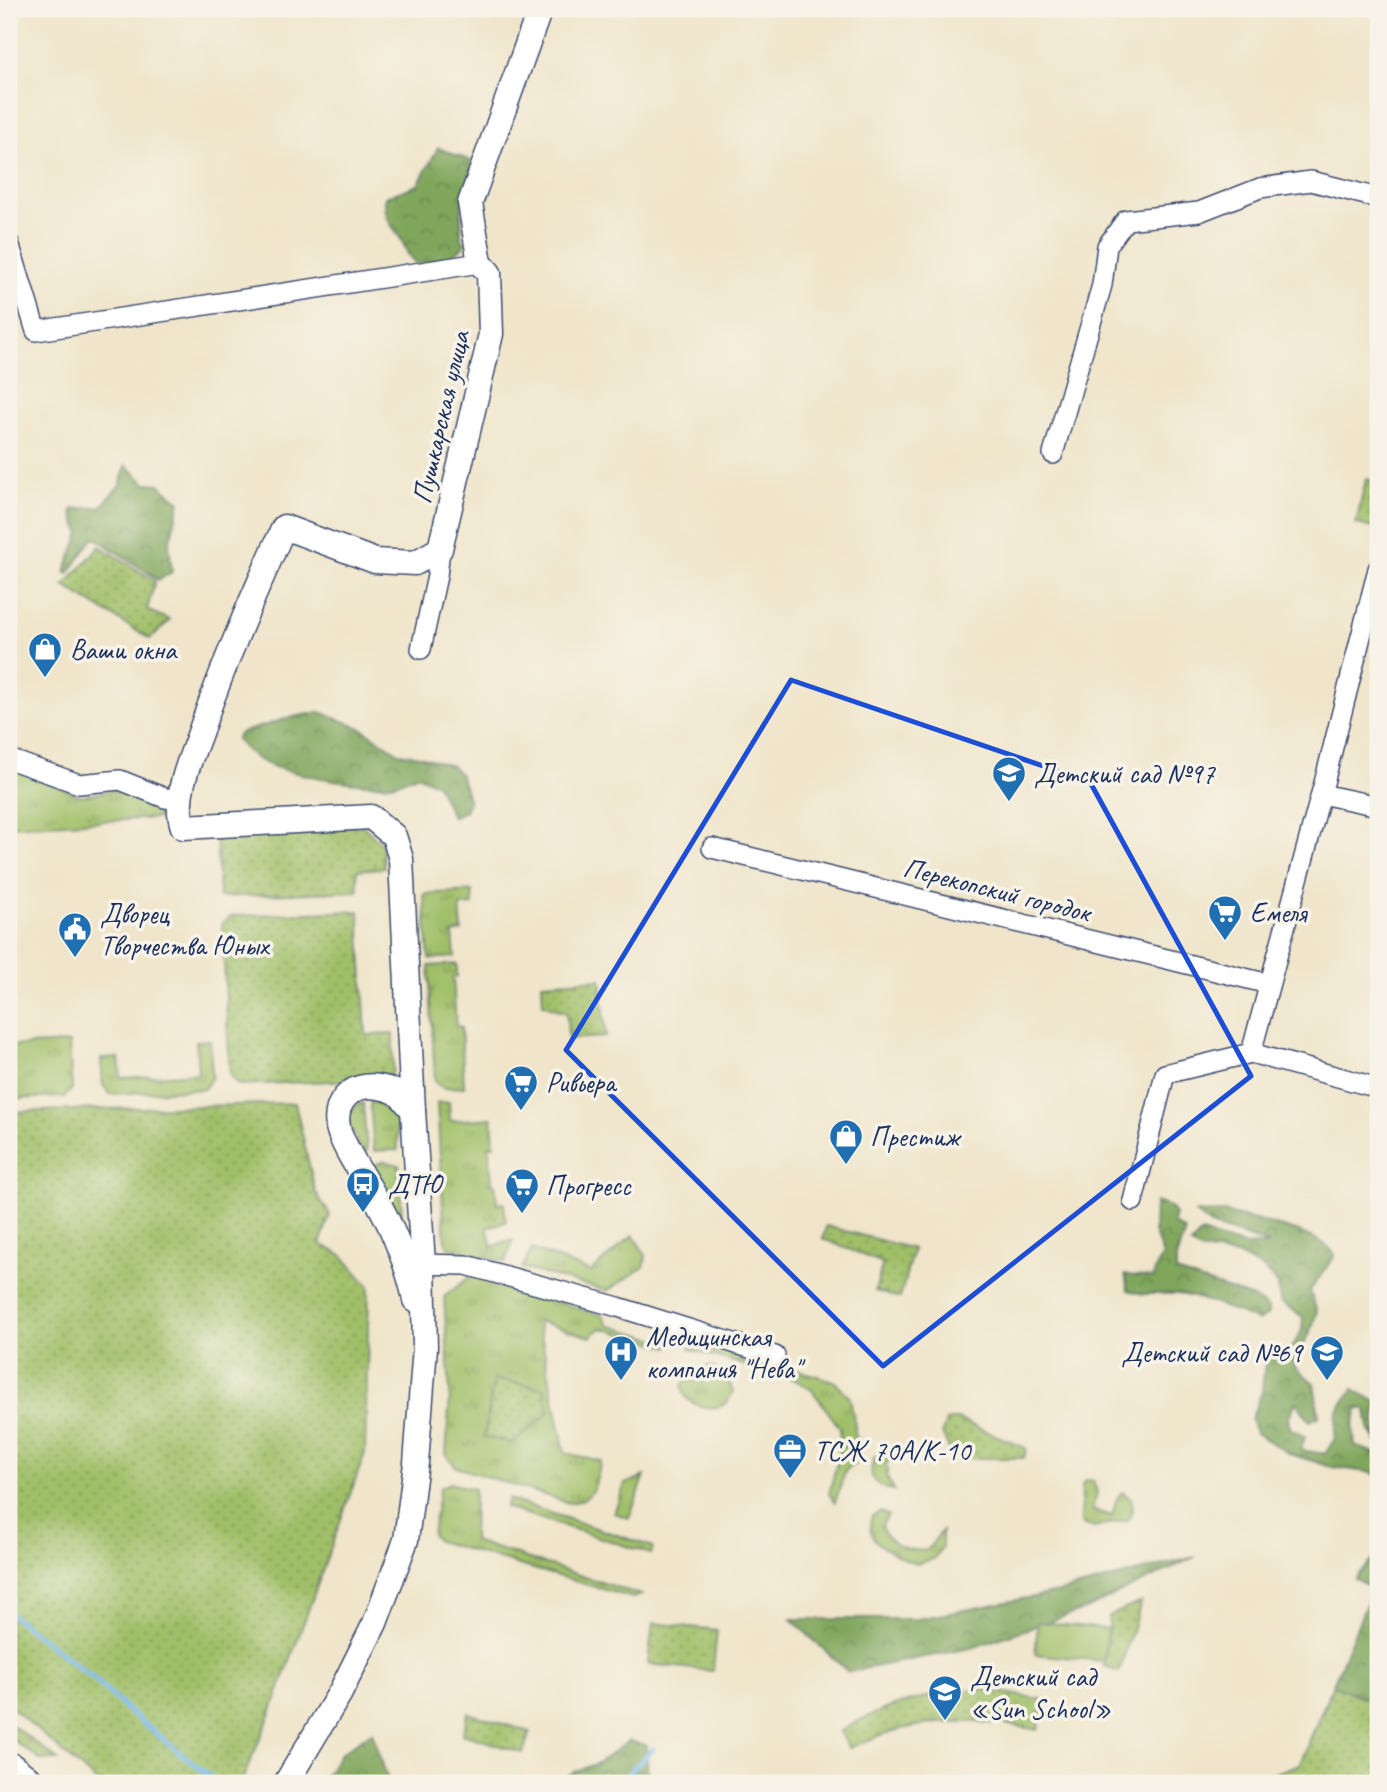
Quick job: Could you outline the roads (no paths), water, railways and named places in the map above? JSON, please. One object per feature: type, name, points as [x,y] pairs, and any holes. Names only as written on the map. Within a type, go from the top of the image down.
[{"type":"main road","points":[[9,1766],[31,1783]]},
{"type":"street","name":"Пушкарская улица","points":[[413,1110],[401,869],[394,836],[371,817],[183,827],[179,817],[180,799],[186,772],[232,642],[284,527],[375,561],[415,563],[440,549],[491,334],[489,274],[480,263],[470,203],[540,9]]},
{"type":"street","points":[[1053,454],[1102,285],[1107,246],[1126,220],[1199,212],[1260,188],[1311,181],[1378,198]]},
{"type":"street","points":[[9,243],[36,331],[480,263]]},
{"type":"street","points":[[421,649],[440,549]]},
{"type":"street","points":[[1251,1053],[1378,569]]},
{"type":"street","points":[[9,759],[79,784],[120,780],[165,798],[180,799]]},
{"type":"street","points":[[1321,794],[1378,806]]},
{"type":"street","name":"Перекопский городок","points":[[712,848],[1269,984]]},
{"type":"street","points":[[1133,1201],[1165,1074],[1251,1053],[1378,1088]]},
{"type":"street","points":[[286,1783],[358,1660],[375,1623],[406,1540],[416,1463],[425,1347],[414,1264],[413,1110],[396,1090],[368,1084],[346,1093],[338,1109],[338,1129],[414,1264]]},
{"type":"street","points":[[414,1264],[466,1265],[618,1307],[775,1356]]},
{"type":"waterway","points":[[9,1613],[93,1678],[129,1712],[218,1783]]},
{"type":"waterway","points":[[619,1783],[653,1749]]},
{"type":"place","name":"Ваши окна","points":[[45,679]]},
{"type":"place","name":"Детский сад №97","points":[[1009,803]]},
{"type":"place","name":"Емеля","points":[[1225,942]]},
{"type":"place","name":"Дворец Творчества Юных","points":[[75,959]]},
{"type":"place","name":"Ривьера","points":[[521,1112]]},
{"type":"place","name":"Престиж","points":[[846,1166]]},
{"type":"place","name":"ДТЮ","points":[[363,1214]]},
{"type":"place","name":"Прогресс","points":[[522,1215]]},
{"type":"place","name":"Медицинская компания \"Нева\"","points":[[621,1382]]},
{"type":"place","name":"Детский сад №69","points":[[1327,1382]]},
{"type":"place","name":"ТСЖ 70А/К-10","points":[[790,1480]]},
{"type":"place","name":"Детский сад «Sun School»","points":[[945,1722]]}]
